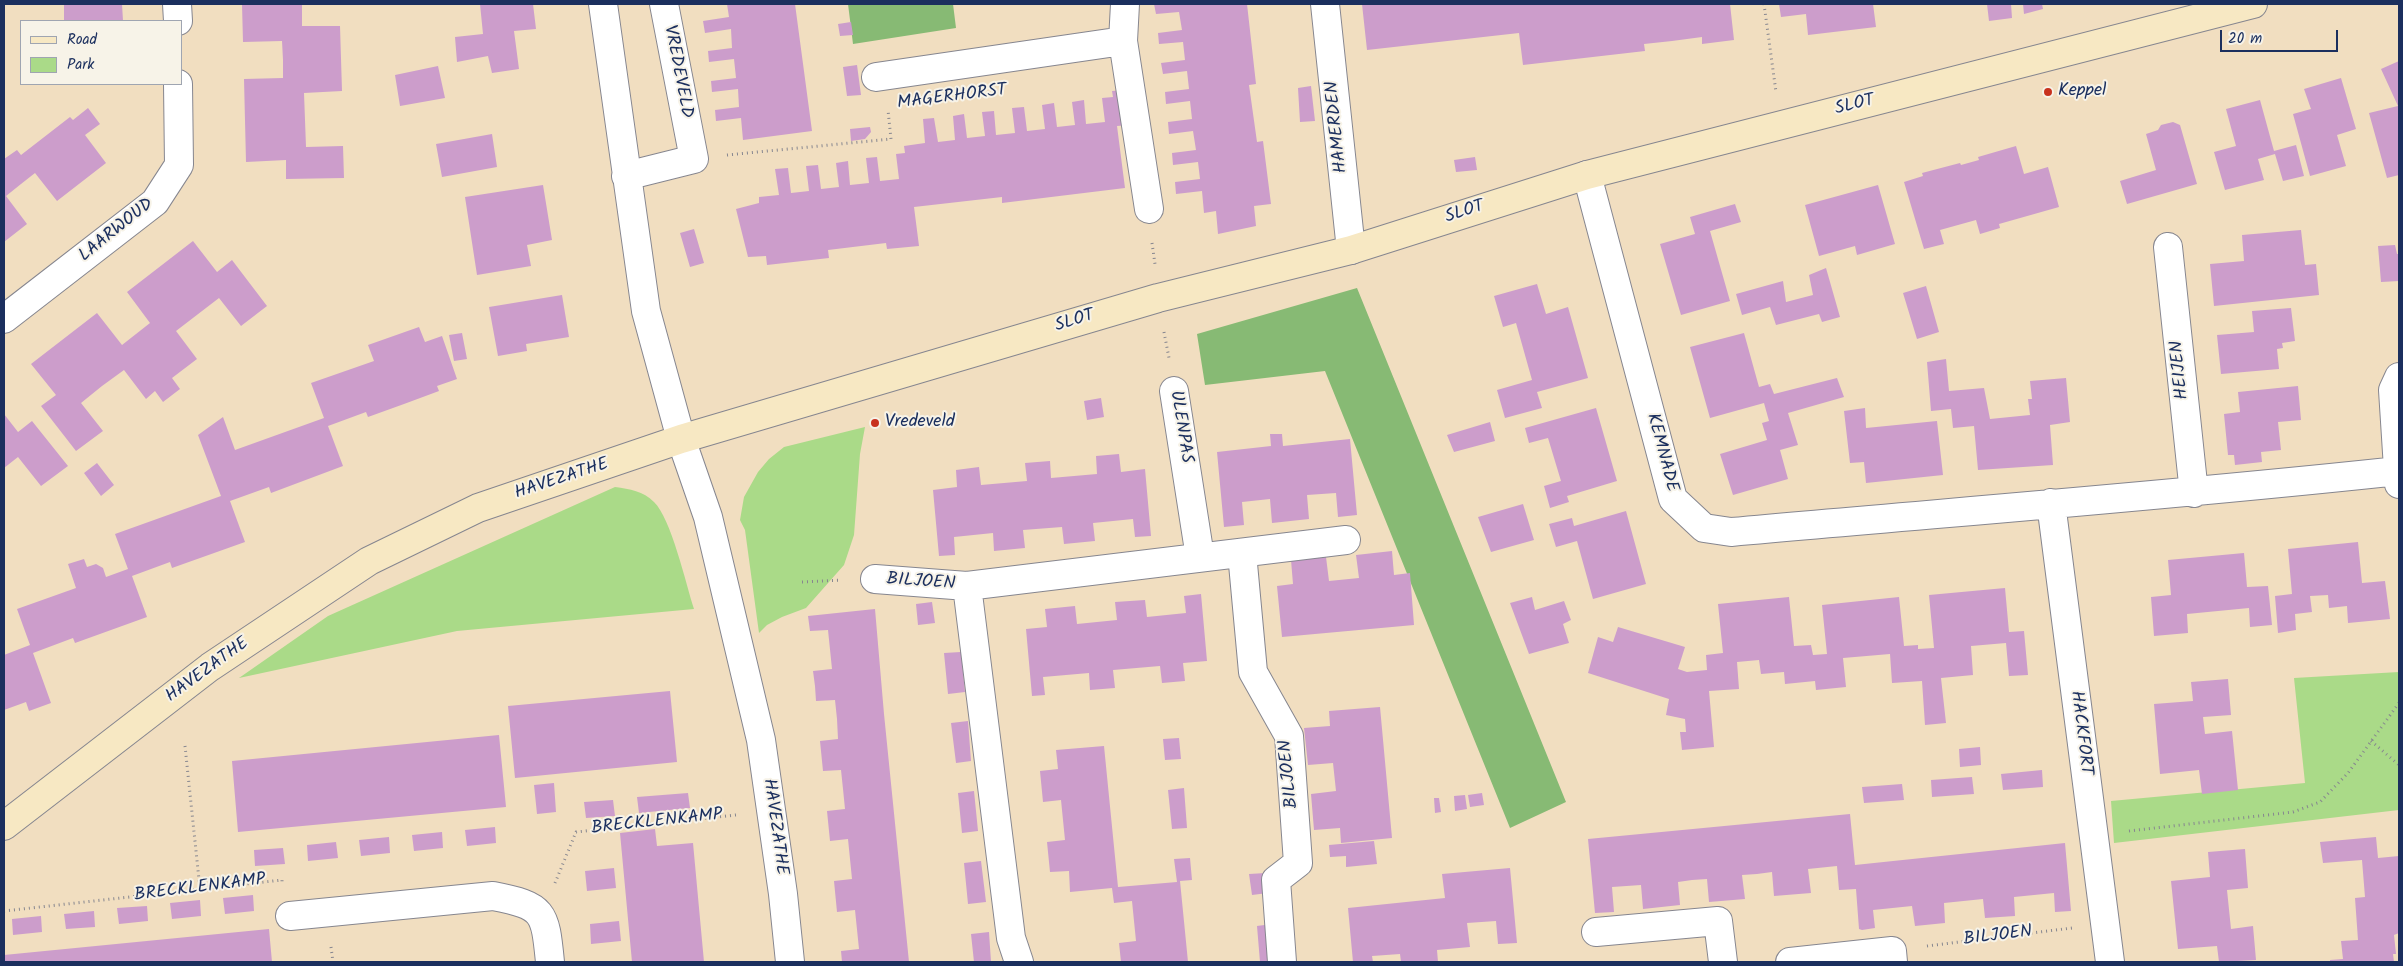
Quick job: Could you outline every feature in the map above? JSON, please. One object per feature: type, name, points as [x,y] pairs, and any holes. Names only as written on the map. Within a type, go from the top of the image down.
[{"type":"street","points":[[177,4],[178,20]]},
{"type":"street","points":[[603,4],[646,311],[682,439]]},
{"type":"street","name":"VREDEVELD","points":[[664,4],[694,158]]},
{"type":"street","points":[[1125,4],[1123,41],[1149,209]]},
{"type":"street","name":"HAMERDEN","points":[[1326,4],[1351,250]]},
{"type":"street","name":"SLOT","points":[[682,439],[1158,298],[1351,250],[1587,175],[2242,5]]},
{"type":"street","name":"MAGERHORST","points":[[876,78],[1123,41]]},
{"type":"street","name":"LAARWOUD","points":[[4,319],[155,202],[179,165],[178,85]]},
{"type":"street","points":[[626,176],[694,158]]},
{"type":"street","name":"KEMNADE","points":[[1587,175],[1673,499],[1704,528],[1731,532],[2051,503]]},
{"type":"street","name":"HEIJEN","points":[[2168,247],[2194,493]]},
{"type":"street","points":[[2051,503],[2399,478],[2393,390],[2399,377]]},
{"type":"street","name":"ULENPAS","points":[[1174,391],[1200,557]]},
{"type":"street","name":"HAVEZATHE","points":[[4,826],[210,666],[369,561],[478,508],[682,439],[708,517],[761,740],[783,894],[790,962]]},
{"type":"street","name":"HACKFORT","points":[[2051,503],[2110,962]]},
{"type":"street","name":"BILJOEN","points":[[875,579],[967,586],[1346,540]]},
{"type":"street","name":"BILJOEN","points":[[1242,553],[1254,672],[1289,736],[1298,863],[1276,880],[1282,962]]},
{"type":"street","name":"BILJOEN","points":[[967,586],[1011,938],[1019,962]]},
{"type":"street","points":[[290,916],[492,896],[522,902],[542,916],[548,936],[550,962]]},
{"type":"street","points":[[1596,932],[1718,920],[1723,962]]},
{"type":"street","points":[[1790,962],[1892,956]]},
{"type":"path","points":[[1764,4],[1780,125]]},
{"type":"path","name":"MAGERHORST","points":[[694,158],[891,139],[887,106]]},
{"type":"path","points":[[1149,209],[1158,298]]},
{"type":"path","name":"ULENPAS","points":[[1158,298],[1174,391]]},
{"type":"path","points":[[2093,835],[2293,812],[2320,802],[2348,774],[2399,703]]},
{"type":"path","points":[[2371,741],[2399,765]]},
{"type":"path","points":[[184,746],[200,889]]},
{"type":"path","name":"BRECKLENKAMP","points":[[542,916],[576,832],[739,814]]},
{"type":"path","name":"BRECKLENKAMP","points":[[4,911],[282,880],[290,916]]},
{"type":"path","name":"BILJOEN","points":[[1892,956],[2105,924]]},
{"type":"green space","points":[[848,4],[953,4],[956,28],[853,44]]},
{"type":"green space","points":[[1357,288],[1566,802],[1510,828],[1325,371],[1205,385],[1197,334]]},
{"type":"green space","points":[[865,427],[860,454],[854,535],[844,565],[806,608],[782,617],[767,625],[759,633],[745,530],[740,520],[744,497],[758,472],[769,459],[784,447]]},
{"type":"green space","points":[[615,487],[645,495],[660,510],[672,536],[694,609],[457,631],[239,678],[328,616]]},
{"type":"green space","points":[[2399,672],[2399,810],[2114,843],[2111,801],[2305,783],[2294,678]]},
{"type":"building","points":[[64,4],[122,4],[123,20],[64,20]]},
{"type":"building","points":[[242,4],[302,4],[302,26],[340,26],[342,91],[304,93],[306,147],[343,146],[344,178],[286,179],[286,160],[246,162],[244,79],[283,78],[283,60],[282,41],[243,42]]},
{"type":"building","points":[[480,4],[533,4],[536,29],[514,31],[519,69],[492,73],[488,56],[457,62],[455,37],[483,34]]},
{"type":"building","points":[[727,4],[795,4],[812,131],[743,140],[741,118],[716,121],[715,110],[739,107],[738,89],[712,92],[711,81],[736,78],[734,59],[709,62],[708,51],[732,48],[731,29],[705,33],[703,21],[729,17]]},
{"type":"building","points":[[1154,4],[1247,4],[1256,84],[1249,85],[1257,142],[1263,141],[1271,204],[1254,206],[1256,226],[1218,234],[1216,211],[1204,213],[1202,191],[1176,194],[1175,182],[1200,179],[1198,162],[1173,165],[1172,153],[1196,150],[1193,131],[1169,134],[1168,122],[1192,119],[1190,101],[1166,104],[1165,92],[1189,89],[1187,71],[1163,74],[1161,63],[1185,60],[1183,42],[1159,44],[1158,33],[1182,30],[1179,12],[1156,14]]},
{"type":"building","points":[[1362,4],[1730,4],[1734,40],[1702,44],[1702,37],[1644,44],[1645,51],[1523,65],[1519,33],[1367,50]]},
{"type":"building","points":[[1779,4],[1873,4],[1876,27],[1808,35],[1806,14],[1781,17]]},
{"type":"building","points":[[1987,4],[2011,4],[2012,18],[1989,21]]},
{"type":"building","points":[[2023,4],[2042,4],[2043,9],[2024,14]]},
{"type":"building","points":[[851,22],[853,35],[840,36],[838,24]]},
{"type":"building","points":[[2399,61],[2399,175],[2387,178],[2369,113],[2398,106],[2381,69]]},
{"type":"building","points":[[857,65],[861,95],[847,96],[843,67]]},
{"type":"building","points":[[438,66],[445,98],[400,106],[395,75]]},
{"type":"building","points":[[2341,78],[2356,129],[2337,135],[2346,166],[2310,176],[2293,114],[2311,109],[2304,89]]},
{"type":"building","points":[[1311,86],[1315,121],[1300,122],[1298,88]]},
{"type":"building","points":[[1125,90],[1129,125],[1117,126],[1125,188],[1002,203],[1002,197],[914,207],[919,246],[887,249],[886,243],[828,250],[829,258],[767,265],[766,256],[748,257],[736,209],[759,203],[759,197],[779,195],[775,169],[788,168],[791,193],[809,191],[806,166],[818,165],[821,189],[839,187],[836,163],[848,161],[850,185],[869,183],[866,158],[877,157],[880,181],[899,179],[896,154],[905,153],[904,146],[925,143],[923,119],[934,118],[938,142],[955,140],[953,116],[964,114],[967,138],[985,136],[982,112],[994,111],[996,135],[1015,133],[1012,108],[1024,107],[1027,131],[1045,129],[1042,105],[1054,103],[1057,127],[1075,125],[1072,102],[1084,100],[1086,124],[1105,122],[1102,98],[1113,97],[1112,91]]},
{"type":"building","points":[[2260,100],[2274,151],[2296,145],[2304,176],[2283,181],[2275,154],[2258,159],[2264,180],[2225,190],[2214,152],[2236,146],[2226,109]]},
{"type":"building","points":[[88,108],[100,124],[85,135],[106,163],[57,201],[35,173],[6,196],[27,224],[4,242],[4,159],[17,150],[21,155],[70,117],[73,120]]},
{"type":"building","points":[[2173,122],[2180,125],[2197,184],[2127,204],[2120,181],[2156,170],[2146,134],[2158,130],[2161,125]]},
{"type":"building","points":[[870,127],[871,132],[865,139],[851,141],[850,129]]},
{"type":"building","points":[[492,134],[497,167],[442,177],[436,144]]},
{"type":"building","points":[[2016,146],[2024,174],[2048,167],[2059,207],[1999,224],[2000,228],[1980,234],[1976,220],[1940,230],[1944,244],[1924,249],[1904,182],[1923,176],[1922,173],[1979,160],[1978,157]]},
{"type":"building","points":[[1475,157],[1477,170],[1456,172],[1454,160]]},
{"type":"building","points":[[543,185],[552,240],[527,245],[531,266],[477,275],[465,197]]},
{"type":"building","points":[[1878,185],[1895,244],[1857,255],[1855,246],[1819,256],[1805,205]]},
{"type":"building","points":[[1735,204],[1741,222],[1710,231],[1730,301],[1681,315],[1660,244],[1695,234],[1690,217]]},
{"type":"building","points":[[694,229],[704,263],[690,267],[680,233]]},
{"type":"building","points":[[2301,230],[2305,265],[2316,264],[2319,295],[2214,306],[2210,264],[2244,261],[2242,235]]},
{"type":"building","points":[[193,241],[217,272],[232,260],[267,306],[241,326],[219,298],[176,331],[197,359],[172,378],[180,389],[163,402],[155,391],[146,399],[124,370],[102,386],[81,403],[103,431],[76,451],[41,406],[56,395],[31,364],[97,313],[122,345],[150,323],[127,292]]},
{"type":"building","points":[[2395,245],[2397,254],[2399,254],[2399,281],[2381,282],[2378,246]]},
{"type":"building","points":[[1826,268],[1840,317],[1822,322],[1819,314],[1776,325],[1770,307],[1742,315],[1736,294],[1783,281],[1786,302],[1813,295],[1809,275]]},
{"type":"building","points":[[1537,284],[1546,314],[1568,307],[1588,378],[1537,392],[1542,408],[1505,418],[1497,390],[1532,380],[1516,323],[1503,327],[1494,296]]},
{"type":"building","points":[[1926,286],[1939,332],[1917,339],[1903,293]]},
{"type":"building","points":[[562,295],[569,337],[526,344],[527,351],[498,356],[489,307]]},
{"type":"building","points":[[2291,308],[2295,341],[2282,343],[2283,348],[2277,349],[2279,369],[2221,374],[2217,335],[2254,332],[2252,311]]},
{"type":"building","points":[[419,327],[425,342],[442,336],[457,379],[437,386],[439,391],[404,404],[368,417],[366,412],[328,426],[343,466],[271,493],[269,487],[230,501],[245,542],[172,568],[170,562],[132,576],[147,617],[75,643],[73,638],[33,653],[51,703],[29,711],[26,702],[4,710],[4,655],[30,645],[17,609],[76,588],[68,564],[84,559],[87,567],[96,564],[103,568],[106,577],[128,569],[115,534],[221,496],[198,435],[223,417],[235,450],[324,418],[311,383],[374,361],[368,345]]},
{"type":"building","points":[[462,333],[467,359],[454,361],[449,335]]},
{"type":"building","points":[[1744,333],[1759,387],[1770,384],[1774,394],[1837,378],[1844,397],[1788,413],[1798,445],[1780,450],[1788,479],[1733,495],[1720,454],[1767,440],[1762,423],[1769,421],[1764,403],[1710,418],[1690,347]]},
{"type":"building","points":[[1946,359],[1949,391],[1984,388],[1990,419],[2030,415],[2028,399],[2032,399],[2030,381],[2066,378],[2070,422],[2050,425],[2053,465],[1978,470],[1974,426],[1953,428],[1951,409],[1931,411],[1927,362]]},
{"type":"building","points":[[2298,386],[2301,420],[2278,422],[2281,450],[2261,452],[2262,462],[2235,465],[2234,455],[2228,455],[2224,414],[2240,412],[2238,392]]},
{"type":"building","points":[[1101,398],[1104,417],[1087,420],[1084,401]]},
{"type":"building","points":[[1596,408],[1617,481],[1567,496],[1569,502],[1550,508],[1544,486],[1561,481],[1548,438],[1529,443],[1525,428]]},
{"type":"building","points":[[1865,408],[1866,428],[1937,421],[1943,475],[1866,483],[1864,462],[1850,463],[1844,411]]},
{"type":"building","points":[[4,414],[18,432],[32,421],[68,466],[41,486],[18,457],[4,468]]},
{"type":"building","points":[[1490,422],[1495,441],[1454,452],[1447,435]]},
{"type":"building","points":[[1270,434],[1282,434],[1283,446],[1350,439],[1357,515],[1338,517],[1336,493],[1307,495],[1309,519],[1272,523],[1270,499],[1242,502],[1244,525],[1224,527],[1217,452],[1271,446]]},
{"type":"building","points":[[1119,454],[1121,472],[1145,469],[1151,536],[1135,537],[1133,519],[1093,523],[1095,541],[1064,544],[1062,527],[1023,530],[1025,548],[994,551],[993,533],[954,537],[955,555],[939,556],[933,490],[957,487],[956,470],[979,467],[981,485],[1027,481],[1025,463],[1050,461],[1051,478],[1097,474],[1096,456]]},
{"type":"building","points":[[97,463],[114,485],[101,496],[84,473]]},
{"type":"building","points":[[1523,504],[1534,540],[1491,552],[1478,517]]},
{"type":"building","points":[[1626,511],[1646,584],[1593,599],[1577,541],[1556,547],[1549,524],[1572,518],[1574,526]]},
{"type":"building","points":[[2358,542],[2362,583],[2385,581],[2390,619],[2348,623],[2347,606],[2329,608],[2328,595],[2310,596],[2312,612],[2295,614],[2296,630],[2278,633],[2275,596],[2292,594],[2288,549]]},
{"type":"building","points":[[1392,551],[1394,575],[1410,573],[1414,625],[1282,637],[1277,586],[1293,584],[1291,560],[1326,557],[1329,581],[1359,578],[1356,555]]},
{"type":"building","points":[[2244,553],[2247,587],[2268,586],[2272,625],[2250,627],[2249,608],[2187,614],[2188,633],[2154,636],[2151,597],[2171,595],[2168,560]]},
{"type":"building","points":[[2005,588],[2009,632],[2024,631],[2028,675],[2009,676],[2006,643],[1971,646],[1973,675],[1941,678],[1946,723],[1925,725],[1922,681],[1892,683],[1890,654],[1843,658],[1846,687],[1816,690],[1815,681],[1785,684],[1784,672],[1761,674],[1759,660],[1737,662],[1739,689],[1709,691],[1714,747],[1682,750],[1680,732],[1686,732],[1685,719],[1666,715],[1669,699],[1588,673],[1598,637],[1613,642],[1618,627],[1685,647],[1678,669],[1687,672],[1707,670],[1706,655],[1723,653],[1718,604],[1789,597],[1794,646],[1811,645],[1813,655],[1827,654],[1822,605],[1899,597],[1904,646],[1918,645],[1918,649],[1934,648],[1929,595]]},
{"type":"building","points":[[1201,594],[1207,661],[1183,663],[1185,681],[1162,683],[1160,666],[1113,670],[1115,688],[1090,690],[1089,673],[1043,677],[1045,695],[1032,696],[1026,629],[1047,627],[1045,609],[1075,606],[1077,624],[1117,620],[1115,602],[1145,600],[1147,617],[1186,613],[1184,596]]},
{"type":"building","points":[[1532,597],[1535,610],[1564,601],[1571,620],[1563,624],[1569,643],[1529,654],[1510,603]]},
{"type":"building","points":[[932,602],[935,623],[918,625],[916,604]]},
{"type":"building","points":[[875,609],[909,962],[842,962],[841,951],[859,949],[855,910],[837,912],[834,881],[852,879],[848,839],[830,841],[827,811],[845,809],[841,770],[823,771],[820,741],[838,739],[837,719],[835,700],[816,701],[813,671],[832,669],[828,630],[810,631],[808,616]]},
{"type":"building","points":[[961,652],[965,692],[948,694],[944,653]]},
{"type":"building","points":[[2228,679],[2231,715],[2203,717],[2205,734],[2232,731],[2238,790],[2202,794],[2199,770],[2160,774],[2154,704],[2193,701],[2191,682]]},
{"type":"building","points":[[670,691],[677,762],[515,778],[508,706]]},
{"type":"building","points":[[1380,707],[1392,838],[1341,843],[1340,828],[1314,830],[1311,794],[1336,791],[1333,763],[1308,765],[1304,728],[1330,726],[1329,711]]},
{"type":"building","points":[[968,721],[971,761],[956,763],[951,723]]},
{"type":"building","points":[[499,735],[506,807],[238,832],[232,761]]},
{"type":"building","points":[[1179,738],[1181,759],[1165,760],[1163,739]]},
{"type":"building","points":[[1104,746],[1118,887],[1177,882],[1174,859],[1190,858],[1192,880],[1180,881],[1188,962],[1121,962],[1119,943],[1136,941],[1132,901],[1114,903],[1112,888],[1070,892],[1069,871],[1050,872],[1047,842],[1065,840],[1061,800],[1043,802],[1040,771],[1058,769],[1056,750]]},
{"type":"building","points":[[1980,747],[1981,765],[1960,767],[1959,749]]},
{"type":"building","points":[[2042,770],[2043,787],[2003,790],[2001,774]]},
{"type":"building","points":[[1972,777],[1974,794],[1932,797],[1931,780]]},
{"type":"building","points":[[554,783],[556,812],[537,814],[534,785]]},
{"type":"building","points":[[1902,784],[1904,800],[1864,803],[1862,787]]},
{"type":"building","points":[[1184,788],[1187,828],[1172,829],[1168,790]]},
{"type":"building","points":[[974,791],[978,831],[962,833],[958,793]]},
{"type":"building","points":[[688,793],[690,808],[639,813],[637,797]]},
{"type":"building","points":[[1482,793],[1484,805],[1470,807],[1468,795]]},
{"type":"building","points":[[1465,795],[1467,809],[1455,811],[1454,796]]},
{"type":"building","points":[[1434,798],[1439,798],[1441,812],[1435,813]]},
{"type":"building","points":[[613,800],[615,816],[586,818],[584,802]]},
{"type":"building","points":[[1850,814],[1855,865],[2065,843],[2071,911],[2055,912],[2054,893],[2014,897],[2015,916],[1985,918],[1983,899],[1944,903],[1945,923],[1915,926],[1912,906],[1873,910],[1875,928],[1862,930],[1859,929],[1856,889],[1839,890],[1837,866],[1808,869],[1811,893],[1774,896],[1772,872],[1742,875],[1745,899],[1709,902],[1707,879],[1692,880],[1678,882],[1680,905],[1643,909],[1641,885],[1612,887],[1614,912],[1595,913],[1588,839]]},
{"type":"building","points":[[495,827],[496,843],[467,846],[465,830]]},
{"type":"building","points":[[655,829],[657,846],[693,843],[704,962],[632,962],[620,833]]},
{"type":"building","points":[[442,832],[443,848],[414,851],[412,835]]},
{"type":"building","points":[[389,837],[390,853],[361,856],[359,840]]},
{"type":"building","points":[[2376,837],[2378,858],[2399,856],[2399,933],[2394,935],[2396,954],[2393,954],[2394,962],[2330,962],[2330,960],[2343,959],[2341,941],[2358,940],[2355,898],[2365,897],[2362,860],[2323,863],[2320,842]]},
{"type":"building","points":[[1374,841],[1377,864],[1346,867],[1346,856],[1330,857],[1329,845]]},
{"type":"building","points":[[336,842],[338,858],[308,861],[307,845]]},
{"type":"building","points":[[283,848],[285,864],[255,866],[254,850]]},
{"type":"building","points":[[2245,849],[2248,888],[2227,890],[2231,929],[2253,926],[2256,960],[2219,962],[2217,946],[2178,949],[2171,881],[2210,877],[2208,852]]},
{"type":"building","points":[[981,861],[986,902],[968,904],[964,863]]},
{"type":"building","points":[[614,868],[616,888],[587,891],[585,871]]},
{"type":"building","points":[[1510,868],[1517,943],[1498,944],[1496,921],[1467,923],[1470,947],[1437,950],[1438,962],[1401,962],[1400,954],[1372,956],[1373,962],[1353,962],[1348,908],[1445,898],[1442,874]]},
{"type":"building","points":[[1266,873],[1268,893],[1252,895],[1249,874]]},
{"type":"building","points":[[253,895],[254,911],[225,914],[223,898]]},
{"type":"building","points":[[200,900],[201,916],[172,919],[170,903]]},
{"type":"building","points":[[147,906],[148,921],[119,924],[117,908]]},
{"type":"building","points":[[94,911],[95,927],[66,929],[64,914]]},
{"type":"building","points":[[41,916],[42,932],[13,935],[12,919]]},
{"type":"building","points":[[619,921],[621,941],[591,944],[590,924]]},
{"type":"building","points":[[1272,924],[1276,962],[1260,962],[1257,926]]},
{"type":"building","points":[[269,929],[272,962],[4,962],[4,955]]},
{"type":"building","points":[[989,932],[991,962],[974,962],[971,934]]},
{"type":"place","name":"Keppel","points":[[2048,92]]},
{"type":"place","name":"Vredeveld","points":[[875,423]]}]
